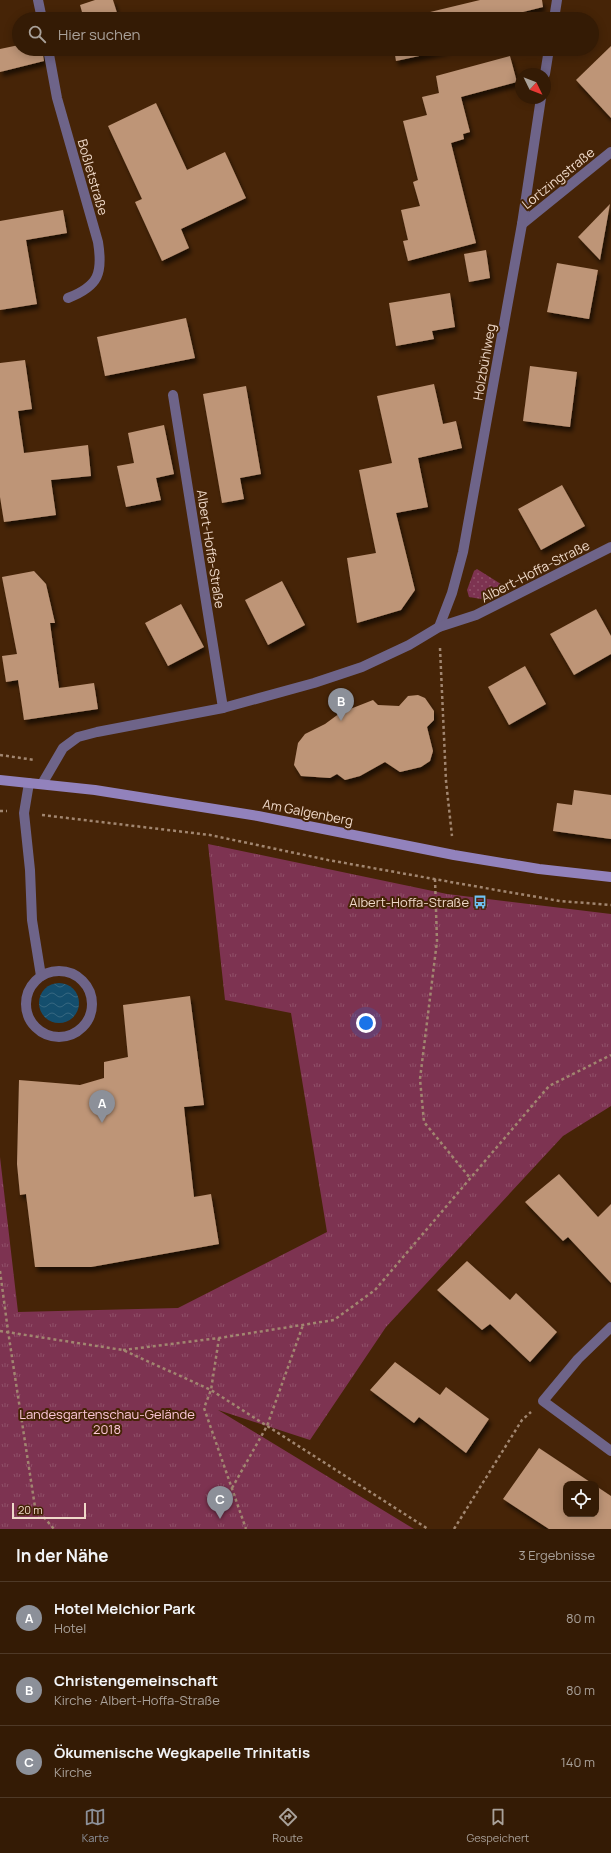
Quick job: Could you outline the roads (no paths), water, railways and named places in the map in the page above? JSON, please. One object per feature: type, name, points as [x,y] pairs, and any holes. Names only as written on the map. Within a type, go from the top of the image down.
[{"type":"street","points":[[38,0],[41,12]]},
{"type":"street","points":[[555,12],[557,0]]},
{"type":"street","name":"Boßletstraße","points":[[49,56],[57,98],[98,242],[101,260],[99,275],[92,285],[81,293],[68,298]]},
{"type":"street","points":[[546,68],[548,56]]},
{"type":"street","name":"Holzbühlweg","points":[[439,627],[452,593],[463,552],[522,224],[540,104]]},
{"type":"street","name":"Lortzingstraße","points":[[522,224],[611,152]]},
{"type":"street","name":"Albert-Hoffa-Straße","points":[[173,395],[223,708]]},
{"type":"street","name":"Albert-Hoffa-Straße","points":[[42,784],[63,748],[78,737],[223,708],[314,683],[362,667],[409,645],[439,627],[476,615],[611,547]]},
{"type":"street","name":"Am Galgenberg","points":[[0,780],[95,790],[258,816],[454,855],[539,868],[611,876]]},
{"type":"street","points":[[29,784],[24,813],[30,870],[32,920],[41,976]]},
{"type":"street","points":[[57,970],[69,972],[74,974],[87,985],[93,1002],[89,1019],[77,1032],[61,1037],[44,1033],[31,1022],[26,1005],[30,988],[41,976],[57,970]]},
{"type":"street","points":[[611,1327],[578,1359],[543,1401],[611,1451]]},
{"type":"water","points":[[59,983],[73,989],[79,1003],[73,1017],[59,1023],[45,1017],[39,1003],[45,989]]},
{"type":"place","name":"Christengemeinschaft","points":[[341,721]]},
{"type":"place","name":"Albert-Hoffa-Straße","points":[[480,902]]},
{"type":"place","name":"Hotel Melchior Park","points":[[102,1123]]},
{"type":"place","name":"Ökumenische Wegkapelle Trinitatis","points":[[220,1519]]},
{"type":"park label","name":"Landesgartenschau-Gelände 2018","points":[[107,1422]]}]
